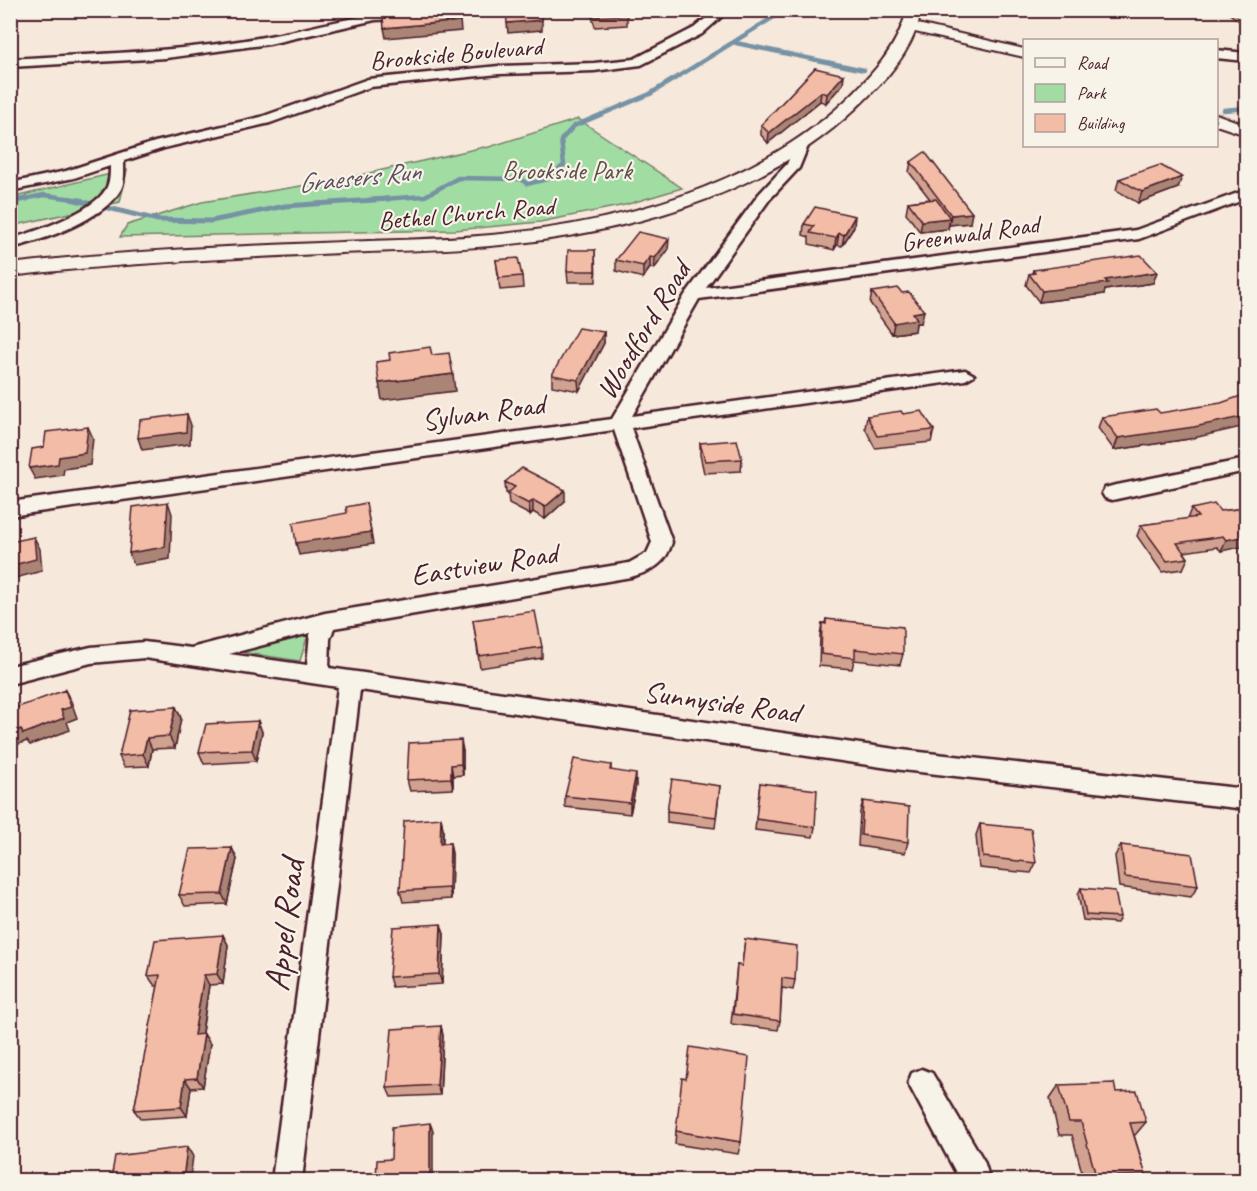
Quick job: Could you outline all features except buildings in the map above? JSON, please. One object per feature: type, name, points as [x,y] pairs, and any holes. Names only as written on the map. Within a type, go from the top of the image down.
[{"type":"street","points":[[10,63],[166,54],[269,40],[375,16],[489,10]]},
{"type":"street","name":"Brookside Boulevard","points":[[10,187],[117,161],[160,145],[265,120],[368,83],[499,70],[594,67],[638,62],[698,31],[724,10]]},
{"type":"street","points":[[913,19],[1023,53]]},
{"type":"street","name":"Bethel Church Road","points":[[10,270],[160,256],[451,243],[554,233],[599,224],[689,197],[744,176],[801,146],[869,87],[896,56],[913,19]]},
{"type":"street","points":[[1218,54],[1246,57]]},
{"type":"street","points":[[1218,119],[1246,130]]},
{"type":"street","name":"Woodford Road","points":[[652,562],[660,553],[662,543],[620,421],[693,295],[764,197],[794,165],[801,146]]},
{"type":"street","points":[[10,244],[42,234],[98,203],[113,191],[117,177],[117,161]]},
{"type":"street","name":"Greenwald Road","points":[[693,295],[1139,234],[1246,194]]},
{"type":"street","name":"Sylvan Road","points":[[10,509],[620,421],[965,375]]},
{"type":"street","points":[[1112,493],[1246,465]]},
{"type":"street","name":"Eastview Road","points":[[191,655],[325,621],[631,570],[652,562]]},
{"type":"street","points":[[318,674],[319,639],[325,621]]},
{"type":"street","name":"Sunnyside Road","points":[[10,675],[91,655],[144,650],[191,655],[902,760],[1246,799]]},
{"type":"street","name":"Appel Road","points":[[287,1180],[350,679]]},
{"type":"street","points":[[922,1083],[973,1172],[975,1180]]},
{"type":"green space","name":"Brookside Park","points":[[578,119],[682,188],[625,205],[540,222],[455,230],[120,237],[127,225],[202,202],[338,180],[486,148]]},
{"type":"green space","points":[[127,170],[120,202],[11,226],[10,198]]},
{"type":"green space","points":[[309,631],[300,661],[227,650]]},
{"type":"waterway","name":"Graesers Run","points":[[368,200],[425,196],[458,178],[521,179],[527,184],[547,179],[564,165],[561,140],[574,126],[650,94],[785,10]]},
{"type":"waterway","points":[[736,43],[864,70]]},
{"type":"waterway","points":[[1224,110],[1246,108]]},
{"type":"waterway","name":"Graesers Run","points":[[19,200],[44,195],[82,200]]},
{"type":"waterway","name":"Graesers Run","points":[[10,202],[27,199]]},
{"type":"waterway","name":"Graesers Run","points":[[71,199],[158,220],[211,221],[285,206],[389,199]]}]
